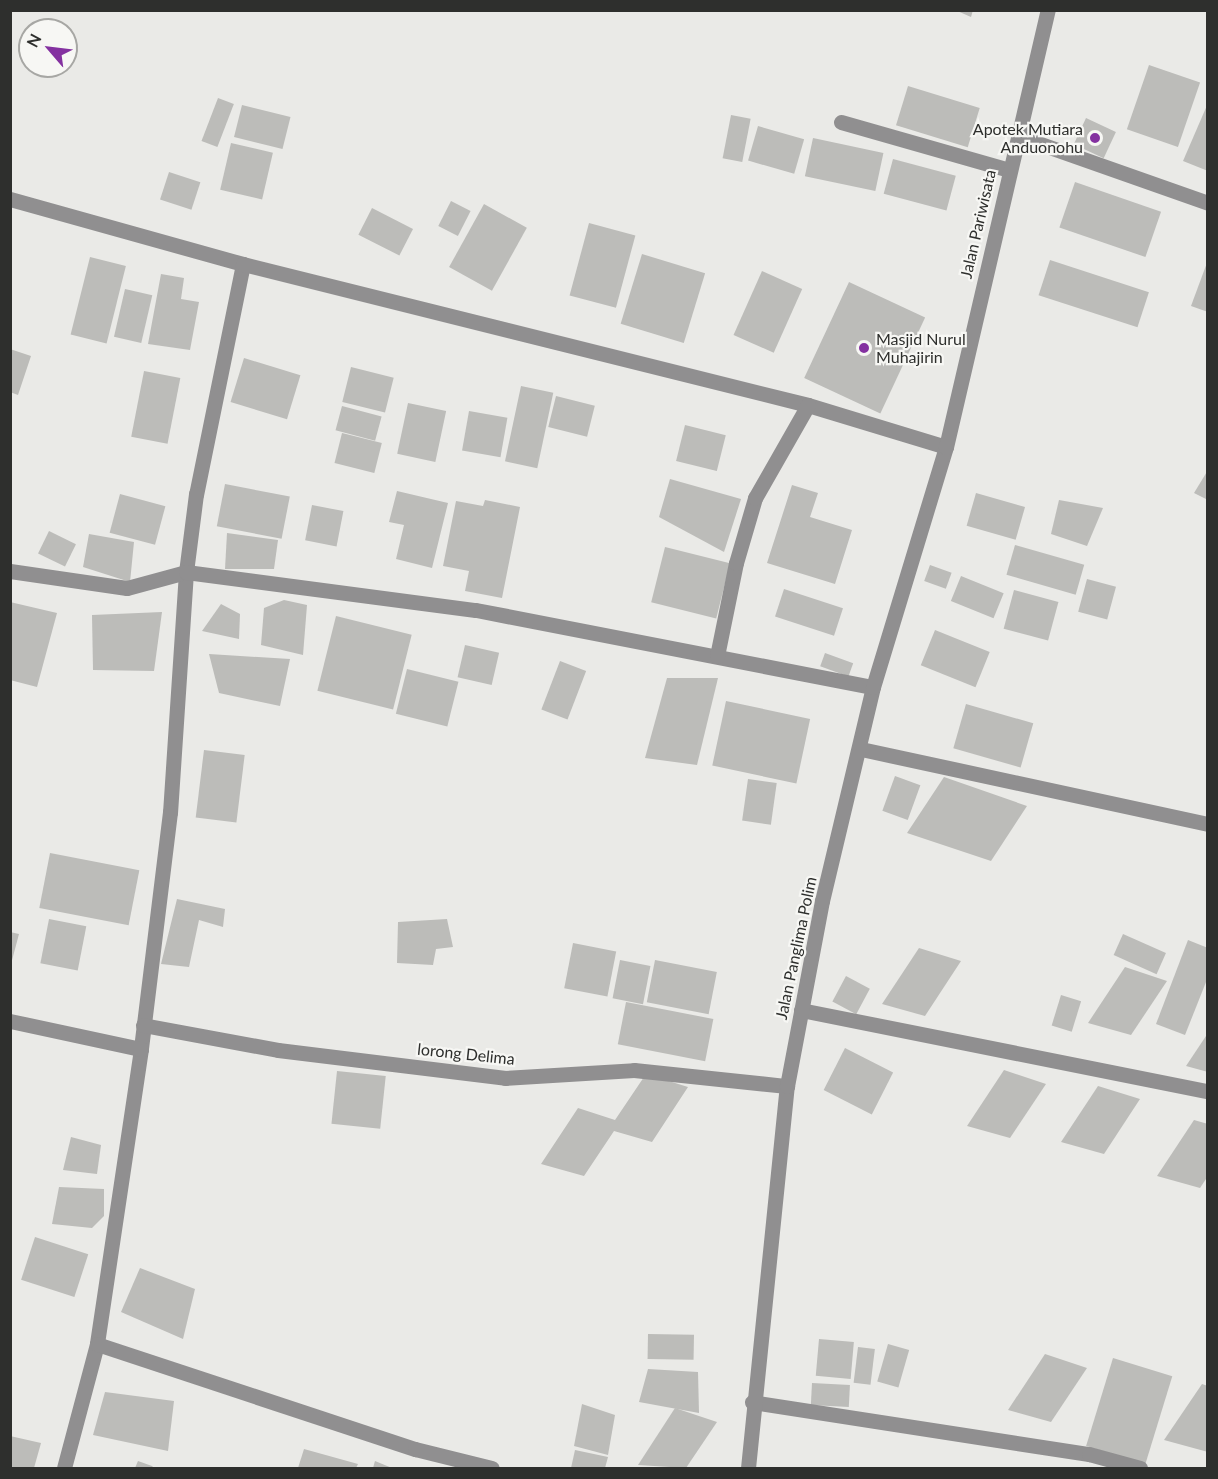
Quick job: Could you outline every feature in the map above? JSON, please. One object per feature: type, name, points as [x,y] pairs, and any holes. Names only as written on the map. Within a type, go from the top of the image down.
[{"type":"street","name":"Jalan Pariwisata","points":[[946,447],[1048,10]]},
{"type":"street","points":[[842,122],[1009,170]]},
{"type":"street","points":[[1018,136],[1208,203]]},
{"type":"street","points":[[10,199],[243,264],[808,405],[946,447]]},
{"type":"street","points":[[64,1468],[97,1344],[141,1049],[170,812],[186,572],[196,494],[243,264]]},
{"type":"street","points":[[717,656],[736,563],[755,498],[808,405]]},
{"type":"street","name":"Jalan Panglima Polim","points":[[748,1468],[752,1402],[787,1086],[801,1010],[822,902],[861,749],[873,687],[946,447]]},
{"type":"street","points":[[10,571],[127,588],[186,572],[476,610],[873,687]]},
{"type":"street","points":[[861,749],[1208,824]]},
{"type":"street","points":[[801,1010],[1208,1090]]},
{"type":"street","points":[[10,1021],[141,1049]]},
{"type":"street","name":"lorong Delima","points":[[143,1025],[278,1050],[505,1078],[634,1070],[787,1086]]},
{"type":"street","points":[[97,1344],[415,1449],[492,1468]]},
{"type":"street","points":[[752,1402],[1089,1454],[1140,1468]]},
{"type":"building","points":[[955,10],[973,10],[971,17]]},
{"type":"building","points":[[1149,65],[1200,83],[1178,147],[1127,129]]},
{"type":"building","points":[[908,86],[980,108],[968,147],[896,125]]},
{"type":"building","points":[[218,98],[234,104],[217,147],[202,141]]},
{"type":"building","points":[[1208,103],[1208,171],[1183,161]]},
{"type":"building","points":[[242,105],[291,117],[283,149],[234,137]]},
{"type":"building","points":[[731,115],[751,119],[742,162],[723,158]]},
{"type":"building","name":"Apotek Mutiara Anduonohu","points":[[1086,118],[1116,132],[1104,158],[1074,144]]},
{"type":"building","points":[[758,126],[804,139],[794,174],[748,161]]},
{"type":"building","points":[[813,138],[883,153],[875,191],[805,176]]},
{"type":"building","points":[[231,143],[273,153],[262,199],[220,190]]},
{"type":"building","points":[[893,159],[956,176],[946,211],[884,194]]},
{"type":"building","points":[[169,172],[200,182],[191,210],[160,200]]},
{"type":"building","points":[[1075,182],[1161,212],[1145,257],[1059,227]]},
{"type":"building","points":[[451,201],[471,211],[458,236],[438,226]]},
{"type":"building","points":[[484,204],[527,228],[492,291],[449,267]]},
{"type":"building","points":[[372,208],[413,229],[399,256],[358,235]]},
{"type":"building","points":[[589,223],[635,235],[616,308],[570,295]]},
{"type":"building","points":[[642,254],[705,273],[684,343],[621,324]]},
{"type":"building","points":[[90,257],[126,266],[107,344],[71,335]]},
{"type":"building","points":[[1050,260],[1149,292],[1137,327],[1039,295]]},
{"type":"building","points":[[1208,260],[1208,312],[1191,306]]},
{"type":"building","points":[[762,271],[802,289],[774,353],[734,335]]},
{"type":"building","points":[[161,274],[184,278],[181,299],[199,302],[190,350],[148,344]]},
{"type":"building","name":"Masjid Nurul Muhajirin","points":[[849,282],[925,317],[880,414],[804,378]]},
{"type":"building","points":[[125,289],[152,295],[141,343],[114,337]]},
{"type":"building","points":[[10,349],[31,356],[18,395],[10,392]]},
{"type":"building","points":[[244,358],[300,375],[287,419],[231,402]]},
{"type":"building","points":[[351,367],[394,378],[385,413],[342,402]]},
{"type":"building","points":[[144,371],[180,378],[168,444],[131,437]]},
{"type":"building","points":[[521,386],[553,393],[537,468],[505,461]]},
{"type":"building","points":[[556,396],[595,406],[587,437],[548,427]]},
{"type":"building","points":[[408,403],[446,411],[435,462],[397,454]]},
{"type":"building","points":[[342,406],[382,417],[375,441],[336,430]]},
{"type":"building","points":[[469,411],[507,418],[500,457],[462,450]]},
{"type":"building","points":[[685,425],[726,435],[717,471],[676,461]]},
{"type":"building","points":[[342,433],[382,443],[374,473],[335,463]]},
{"type":"building","points":[[1208,470],[1208,500],[1194,493]]},
{"type":"building","points":[[670,479],[741,499],[724,552],[659,517]]},
{"type":"building","points":[[225,484],[290,497],[282,539],[217,526]]},
{"type":"building","points":[[792,485],[818,493],[810,517],[852,530],[835,584],[767,563]]},
{"type":"building","points":[[397,491],[448,503],[432,568],[396,559],[404,525],[389,522]]},
{"type":"building","points":[[976,493],[1025,507],[1016,540],[967,526]]},
{"type":"building","points":[[120,494],[165,506],[155,545],[110,533]]},
{"type":"building","points":[[485,500],[520,507],[502,598],[465,591],[469,571],[443,566],[456,501],[483,506]]},
{"type":"building","points":[[1059,500],[1103,508],[1087,546],[1051,534]]},
{"type":"building","points":[[312,505],[343,511],[337,546],[305,540]]},
{"type":"building","points":[[49,531],[76,544],[65,567],[38,553]]},
{"type":"building","points":[[227,533],[278,540],[274,569],[225,569]]},
{"type":"building","points":[[89,534],[134,542],[130,582],[83,567]]},
{"type":"building","points":[[1015,545],[1084,565],[1076,595],[1006,575]]},
{"type":"building","points":[[665,547],[730,563],[716,619],[651,602]]},
{"type":"building","points":[[930,565],[952,573],[946,589],[924,581]]},
{"type":"building","points":[[961,576],[1004,593],[994,618],[951,601]]},
{"type":"building","points":[[1087,579],[1116,587],[1107,620],[1078,612]]},
{"type":"building","points":[[784,589],[843,608],[834,636],[775,617]]},
{"type":"building","points":[[1014,590],[1058,602],[1048,641],[1004,629]]},
{"type":"building","points":[[284,600],[307,605],[303,655],[261,645],[264,608]]},
{"type":"building","points":[[10,602],[57,613],[37,687],[10,680]]},
{"type":"building","points":[[221,604],[240,614],[239,639],[202,631]]},
{"type":"building","points":[[162,612],[154,671],[93,670],[92,615]]},
{"type":"building","points":[[336,616],[412,635],[393,710],[317,691]]},
{"type":"building","points":[[935,630],[990,652],[975,687],[921,665]]},
{"type":"building","points":[[465,645],[499,653],[492,685],[458,677]]},
{"type":"building","points":[[825,653],[853,663],[848,676],[820,666]]},
{"type":"building","points":[[209,654],[290,659],[280,706],[219,693]]},
{"type":"building","points":[[560,661],[586,671],[568,720],[541,710]]},
{"type":"building","points":[[407,669],[458,682],[447,726],[396,714]]},
{"type":"building","points":[[667,678],[718,678],[697,765],[645,758]]},
{"type":"building","points":[[726,701],[810,719],[796,783],[712,766]]},
{"type":"building","points":[[966,704],[1033,723],[1021,768],[953,748]]},
{"type":"building","points":[[204,750],[245,755],[236,822],[196,817]]},
{"type":"building","points":[[895,776],[920,785],[908,820],[882,811]]},
{"type":"building","points":[[944,777],[1027,806],[991,861],[907,833]]},
{"type":"building","points":[[748,779],[777,783],[771,825],[742,821]]},
{"type":"building","points":[[50,853],[139,870],[129,925],[39,908]]},
{"type":"building","points":[[177,899],[225,909],[223,927],[199,920],[189,967],[161,964]]},
{"type":"building","points":[[49,919],[86,926],[78,970],[40,963]]},
{"type":"building","points":[[447,919],[453,947],[436,949],[433,965],[397,963],[398,922]]},
{"type":"building","points":[[10,932],[19,934],[11,964],[10,964]]},
{"type":"building","points":[[1123,934],[1166,953],[1157,974],[1114,955]]},
{"type":"building","points":[[1188,940],[1208,948],[1208,977],[1185,1035],[1156,1024]]},
{"type":"building","points":[[573,943],[616,951],[607,997],[564,988]]},
{"type":"building","points":[[919,948],[961,961],[925,1016],[882,1004]]},
{"type":"building","points":[[620,960],[650,966],[643,1004],[613,998]]},
{"type":"building","points":[[655,960],[717,972],[709,1014],[647,1002]]},
{"type":"building","points":[[1125,967],[1167,981],[1131,1035],[1088,1023]]},
{"type":"building","points":[[846,976],[870,989],[856,1014],[832,1002]]},
{"type":"building","points":[[1061,995],[1081,1001],[1072,1032],[1052,1026]]},
{"type":"building","points":[[626,1002],[713,1019],[705,1061],[618,1044]]},
{"type":"building","points":[[1208,1033],[1208,1072],[1186,1066]]},
{"type":"building","points":[[845,1048],[893,1073],[872,1114],[824,1090]]},
{"type":"building","points":[[1004,1070],[1046,1084],[1010,1138],[967,1126]]},
{"type":"building","points":[[337,1071],[386,1076],[380,1129],[331,1124]]},
{"type":"building","points":[[646,1074],[688,1087],[652,1142],[614,1131],[584,1176],[541,1164],[578,1108],[615,1120]]},
{"type":"building","points":[[1098,1086],[1140,1099],[1104,1154],[1061,1142]]},
{"type":"building","points":[[1194,1120],[1208,1124],[1208,1176],[1200,1188],[1157,1176]]},
{"type":"building","points":[[71,1137],[101,1145],[97,1174],[63,1170]]},
{"type":"building","points":[[59,1187],[104,1189],[104,1216],[92,1228],[52,1224]]},
{"type":"building","points":[[35,1237],[88,1254],[74,1297],[21,1280]]},
{"type":"building","points":[[140,1268],[195,1289],[183,1339],[121,1312]]},
{"type":"building","points":[[648,1334],[694,1335],[694,1360],[648,1359]]},
{"type":"building","points":[[819,1339],[854,1342],[851,1379],[816,1376]]},
{"type":"building","points":[[888,1344],[909,1350],[898,1388],[877,1381]]},
{"type":"building","points":[[858,1347],[875,1349],[870,1385],[854,1383]]},
{"type":"building","points":[[1045,1354],[1087,1368],[1051,1422],[1008,1410]]},
{"type":"building","points":[[1113,1358],[1172,1376],[1145,1464],[1086,1446]]},
{"type":"building","points":[[648,1369],[698,1372],[699,1413],[639,1402]]},
{"type":"building","points":[[812,1383],[850,1385],[849,1407],[811,1405]]},
{"type":"building","points":[[1202,1384],[1208,1386],[1208,1452],[1164,1440]]},
{"type":"building","points":[[105,1392],[174,1401],[168,1451],[93,1435]]},
{"type":"building","points":[[582,1404],[615,1415],[608,1455],[574,1446]]},
{"type":"building","points":[[675,1408],[717,1422],[686,1468],[638,1465]]},
{"type":"building","points":[[10,1436],[41,1443],[34,1468],[10,1468]]},
{"type":"building","points":[[304,1449],[358,1464],[356,1468],[298,1468]]},
{"type":"building","points":[[575,1450],[608,1457],[605,1468],[571,1468]]},
{"type":"building","points":[[138,1461],[152,1466],[154,1468],[135,1468]]},
{"type":"building","points":[[375,1461],[392,1468],[373,1468]]},
{"type":"place","name":"Apotek Mutiara Anduonohu","points":[[1095,138]]},
{"type":"place","name":"Masjid Nurul Muhajirin","points":[[864,348]]}]
